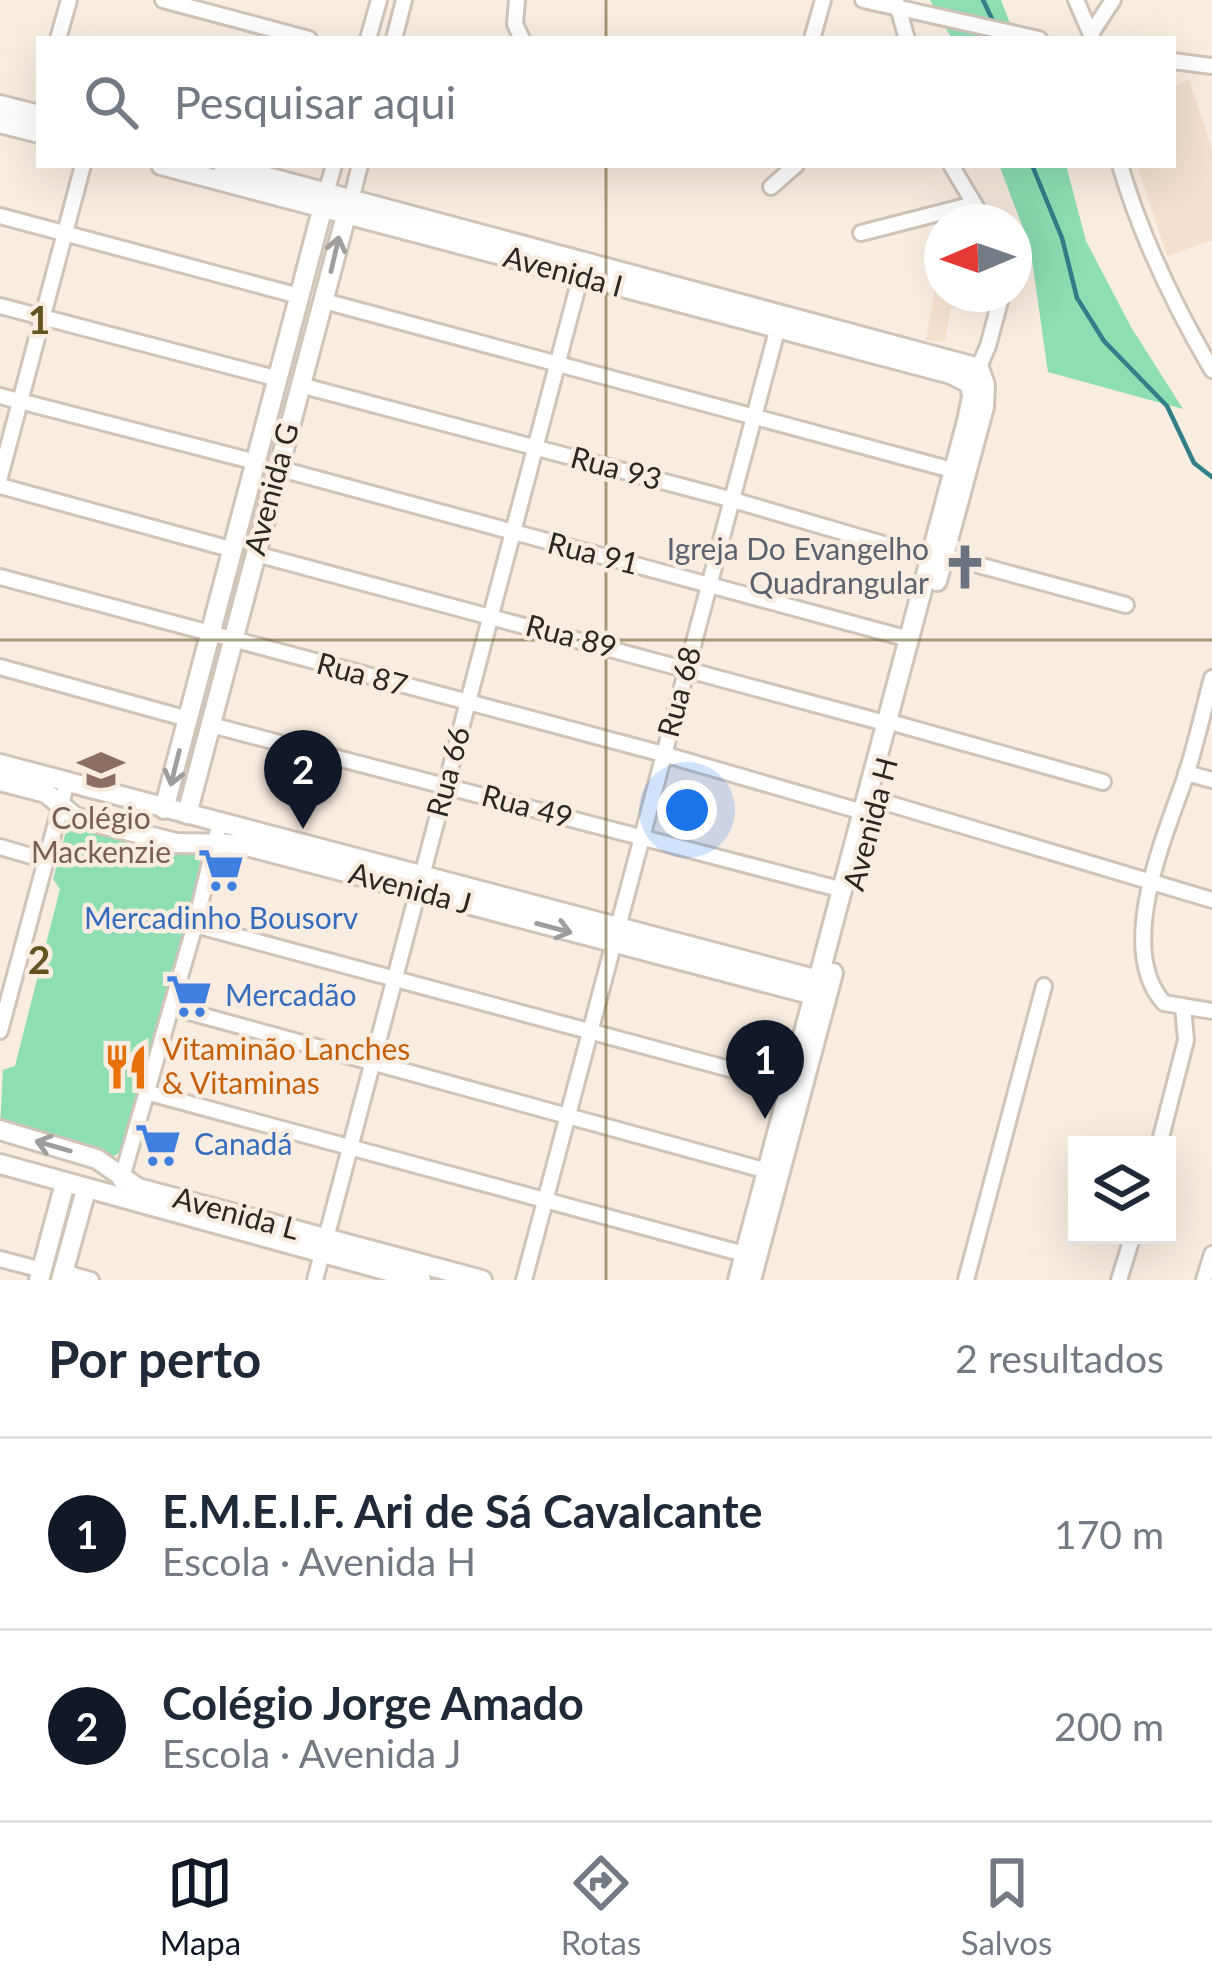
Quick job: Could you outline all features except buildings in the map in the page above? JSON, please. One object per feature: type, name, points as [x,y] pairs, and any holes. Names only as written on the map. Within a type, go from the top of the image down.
[{"type":"street","points":[[59,36],[69,0]]},
{"type":"street","points":[[163,0],[299,36]]},
{"type":"street","points":[[369,36],[379,0]]},
{"type":"street","points":[[395,36],[404,0]]},
{"type":"street","points":[[517,0],[515,24],[521,36]]},
{"type":"street","points":[[813,36],[823,0]]},
{"type":"street","points":[[863,0],[1024,36]]},
{"type":"street","points":[[1076,0],[1093,36]]},
{"type":"street","points":[[1093,36],[1113,0]]},
{"type":"street","points":[[897,5],[906,36]]},
{"type":"street","points":[[1176,61],[1212,66]]},
{"type":"street","points":[[0,105],[36,113]]},
{"type":"street","points":[[0,123],[36,132]]},
{"type":"street","points":[[82,168],[0,482],[233,550]]},
{"type":"street","name":"Avenida I","points":[[175,168],[348,207],[971,377]]},
{"type":"street","name":"Avenida I","points":[[232,168],[325,201]]},
{"type":"street","name":"Avenida G","points":[[164,809],[333,168]]},
{"type":"street","name":"Avenida G","points":[[188,814],[359,168]]},
{"type":"street","points":[[771,187],[793,168]]},
{"type":"street","points":[[953,168],[974,204]]},
{"type":"street","points":[[1121,168],[1155,260],[1212,370]]},
{"type":"street","points":[[0,216],[299,296]]},
{"type":"street","points":[[861,233],[924,217]]},
{"type":"street","name":"Rua 66","points":[[315,1280],[583,270]]},
{"type":"street","points":[[324,301],[952,470]]},
{"type":"street","points":[[0,306],[279,379]]},
{"type":"street","points":[[971,377],[995,312]]},
{"type":"street","name":"Rua 68","points":[[524,1280],[779,321]]},
{"type":"street","name":"Avenida H","points":[[891,724],[909,639],[938,557],[952,470],[971,405],[971,377]]},
{"type":"street","name":"Avenida H","points":[[751,1280],[891,724],[984,406],[985,386],[971,377]]},
{"type":"street","name":"Rua 93","points":[[300,386],[1126,605]]},
{"type":"street","points":[[0,396],[256,462]]},
{"type":"street","name":"Rua 91","points":[[277,468],[909,639]]},
{"type":"street","name":"Rua 89","points":[[256,554],[1103,782]]},
{"type":"street","name":"Rua 87","points":[[0,578],[1212,900]]},
{"type":"street","points":[[0,667],[188,718]]},
{"type":"street","points":[[1212,678],[1150,881],[1145,938],[1148,978],[1164,1003],[1212,1011]]},
{"type":"street","name":"Rua 49","points":[[211,725],[843,890]]},
{"type":"street","name":"Avenida J","points":[[0,764],[188,814],[217,832],[822,989]]},
{"type":"street","points":[[1186,773],[1212,780]]},
{"type":"street","name":"Avenida J","points":[[0,781],[46,794],[75,818],[176,843],[217,832]]},
{"type":"street","points":[[0,1031],[8,967],[67,782]]},
{"type":"street","name":"Avenida H","points":[[738,1280],[764,1170],[822,989],[843,890],[870,806]]},
{"type":"street","points":[[115,1196],[195,925],[217,832]]},
{"type":"street","points":[[0,847],[45,860]]},
{"type":"street","points":[[195,925],[789,1084]]},
{"type":"street","points":[[966,1280],[1044,986]]},
{"type":"street","points":[[171,1006],[764,1170]]},
{"type":"street","points":[[1161,1136],[1186,1040],[1183,1007]]},
{"type":"street","points":[[146,1092],[744,1253]]},
{"type":"street","name":"Avenida L","points":[[0,1130],[97,1159],[138,1188],[422,1280]]},
{"type":"street","name":"Avenida L","points":[[0,1164],[86,1190],[482,1280]]},
{"type":"street","points":[[0,1259],[40,1275],[65,1183]]},
{"type":"street","points":[[86,1190],[62,1276],[92,1280]]},
{"type":"street","points":[[1119,1280],[1129,1244]]},
{"type":"street","points":[[1204,1280],[1212,1255]]},
{"type":"shaded area","points":[[1189,80],[1212,149],[1212,240],[1167,256],[1138,168],[1176,168],[1176,85]]},
{"type":"shaded area","points":[[931,312],[950,312],[945,342],[926,340]]},
{"type":"green space","points":[[930,0],[1001,0],[1015,36],[950,36]]},
{"type":"green space","points":[[1000,168],[1067,168],[1086,241],[1131,327],[1183,409],[1048,372],[1032,260],[1032,204],[1014,204]]},
{"type":"green space","points":[[78,826],[196,855],[203,867],[124,1150],[112,1157],[0,1127],[3,1070],[15,1066],[60,889],[53,879],[66,831]]},
{"type":"waterway","points":[[983,0],[994,23]]},
{"type":"waterway","points":[[1033,168],[1062,238],[1077,298],[1104,341],[1167,406],[1194,463],[1212,477]]},
{"type":"place","name":"Igreja Do Evangelho Quadrangular","points":[[965,567]]},
{"type":"place","name":"Colégio Mackenzie","points":[[101,770]]},
{"type":"place","name":"Colégio Jorge Amado","points":[[303,829]]},
{"type":"place","name":"Mercadinho Bousorv","points":[[221,870]]},
{"type":"place","name":"Mercadão","points":[[189,996]]},
{"type":"place","name":"Vitaminão Lanches & Vitaminas","points":[[126,1067]]},
{"type":"place","name":"E.M.E.I.F. Ari de Sá Cavalcante","points":[[765,1119]]},
{"type":"place","name":"Canadá","points":[[158,1145]]}]
